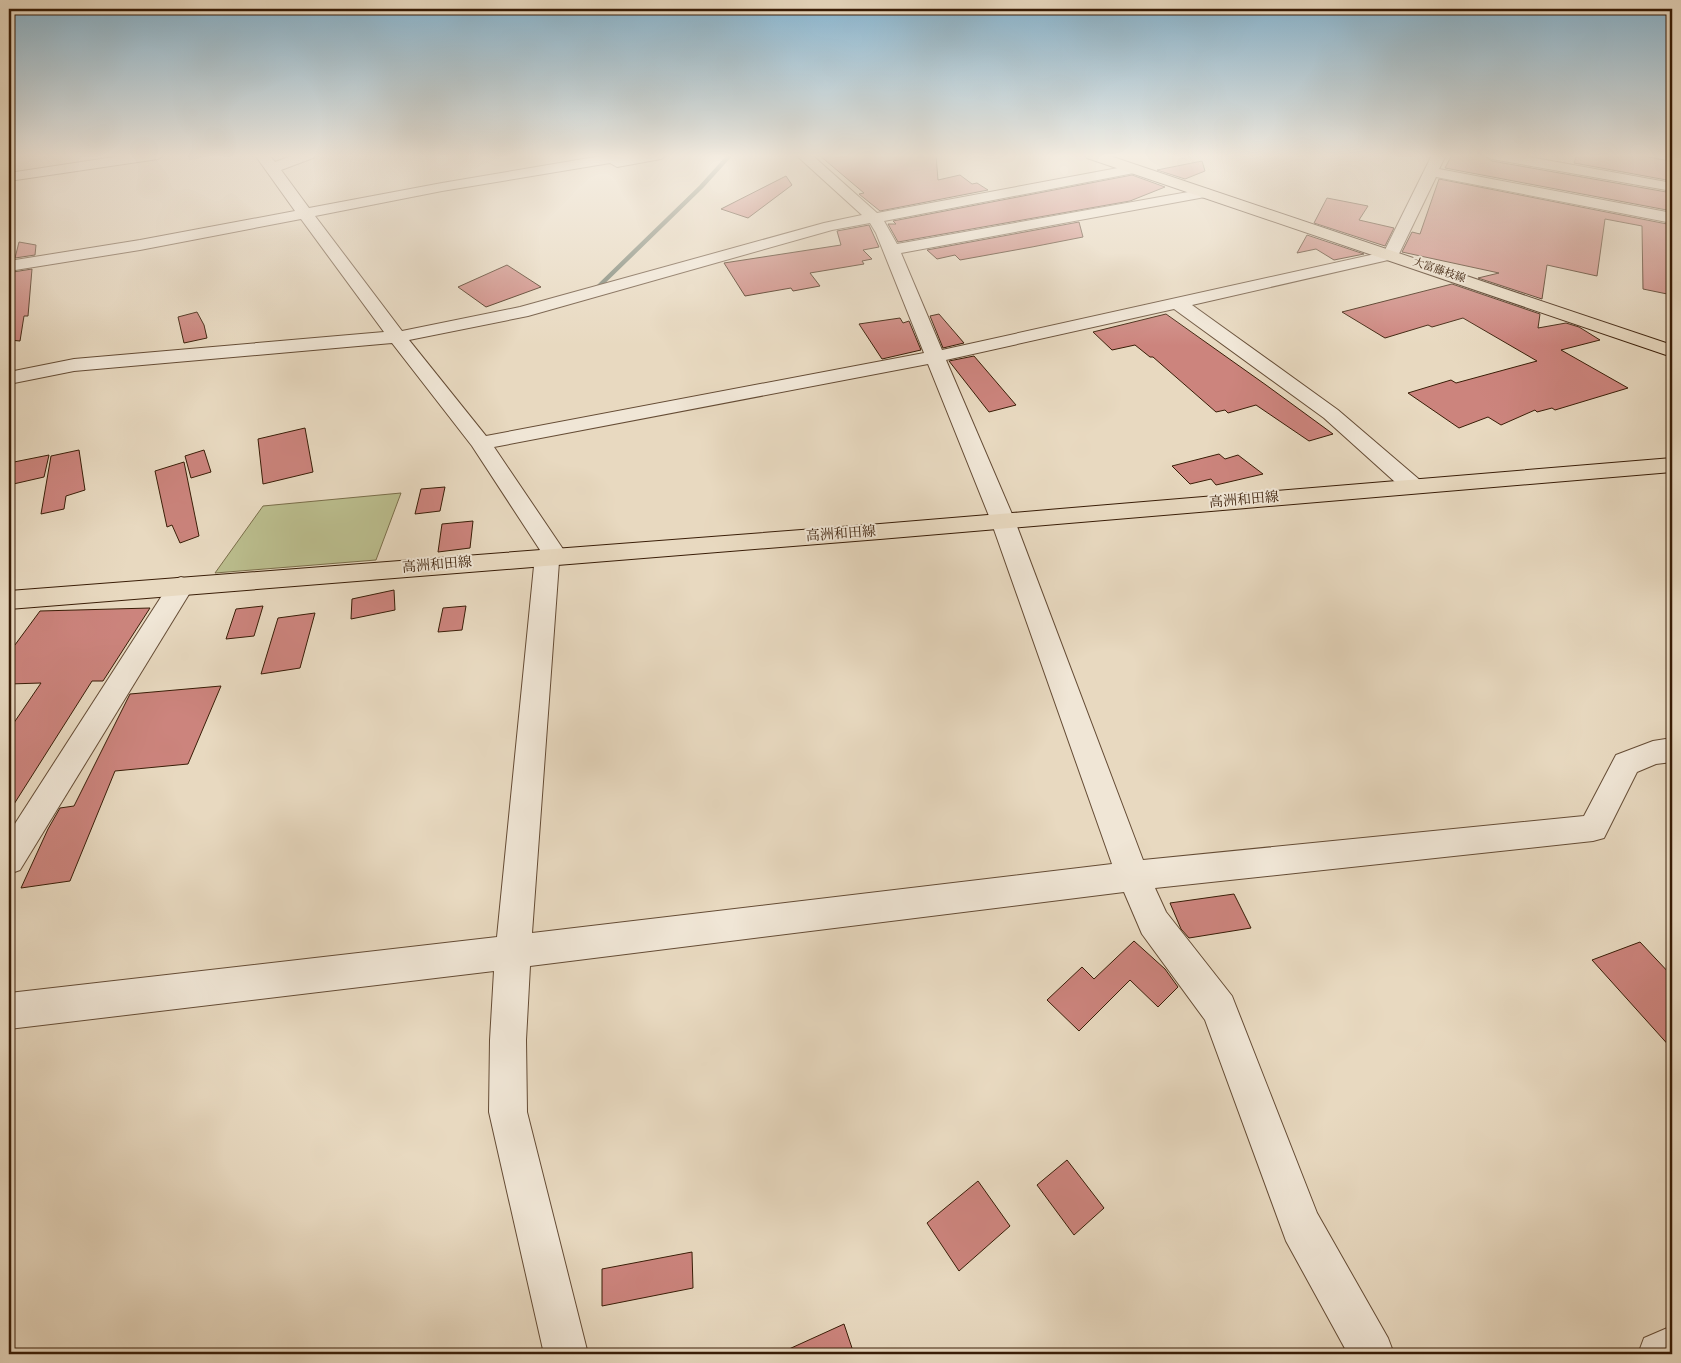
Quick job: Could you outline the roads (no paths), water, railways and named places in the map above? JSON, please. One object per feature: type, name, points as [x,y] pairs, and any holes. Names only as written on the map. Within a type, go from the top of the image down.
[{"type":"main road","name":"大富藤枝線","points":[[1282,219],[1672,351]]},
{"type":"main road","name":"高洲和田線","points":[[9,600],[1003,522],[1672,465]]},
{"type":"street","points":[[9,266],[140,245],[275,219]]},
{"type":"street","points":[[308,219],[397,338],[480,443],[551,556],[513,952],[508,1040],[508,1112],[566,1354]]},
{"type":"street","points":[[9,378],[74,365],[397,338],[522,312],[830,226],[871,219]]},
{"type":"street","points":[[874,219],[884,233],[1003,522],[1133,876],[1154,923],[1219,1009],[1301,1226],[1372,1354]]},
{"type":"street","points":[[891,250],[1061,219]]},
{"type":"street","points":[[480,443],[934,357],[1392,255],[1409,219]]},
{"type":"street","points":[[1178,302],[1331,414],[1413,486]]},
{"type":"street","points":[[9,860],[180,586]]},
{"type":"street","points":[[9,1011],[513,952],[1133,876],[1593,828],[1626,764],[1653,753],[1672,750]]},
{"type":"street","points":[[1660,1354],[1672,1348]]},
{"type":"waterway","points":[[596,289],[668,219]]}]
